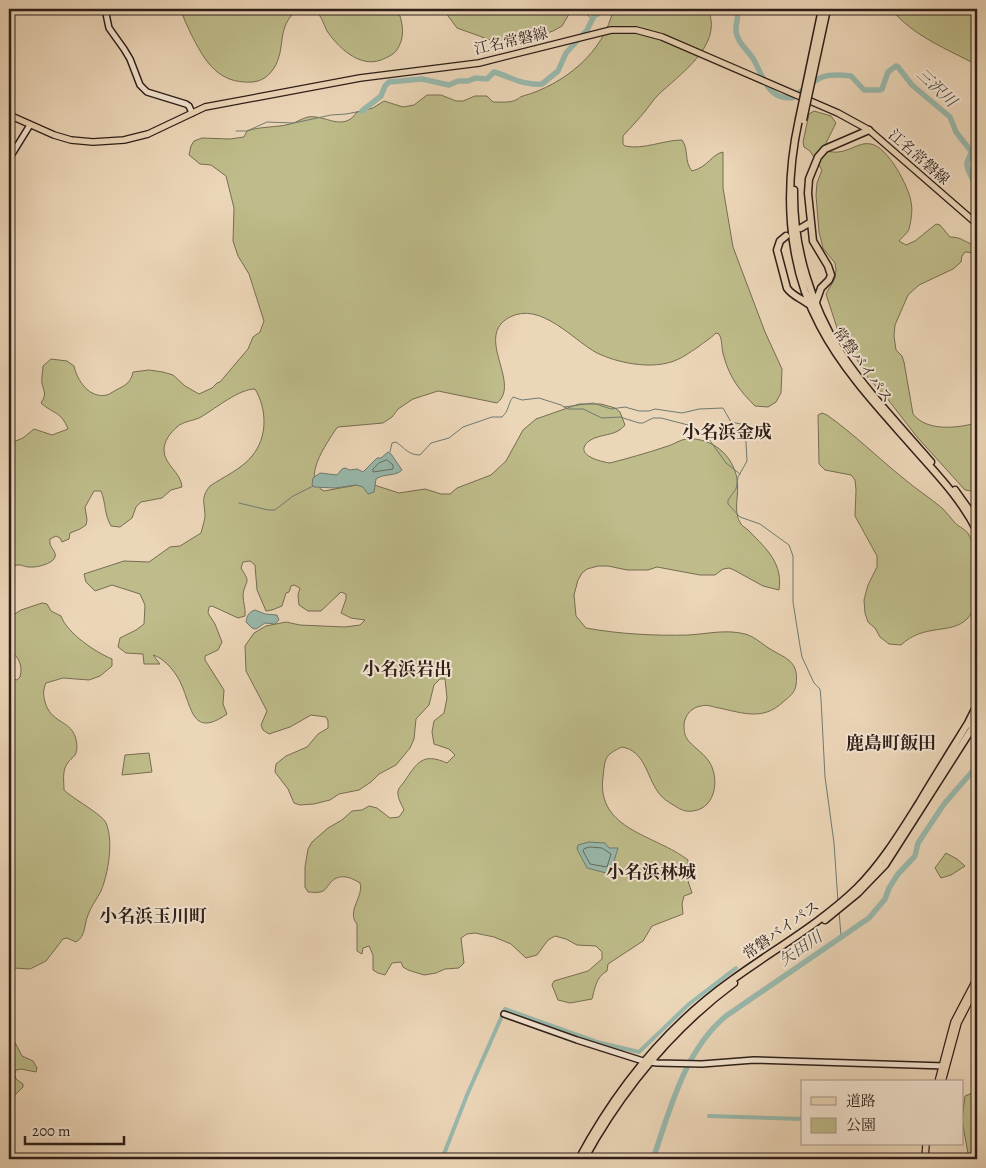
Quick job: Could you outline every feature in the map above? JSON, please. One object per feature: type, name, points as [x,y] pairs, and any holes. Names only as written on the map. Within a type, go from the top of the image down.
[{"type":"highway","name":"常磐バイパス","points":[[801,119],[822,9]]},
{"type":"highway","name":"常磐バイパス","points":[[827,9],[793,146],[790,197],[795,255],[820,325],[858,384],[955,497],[972,520],[977,531]]},
{"type":"highway","points":[[786,236],[780,241],[777,250],[787,288],[790,293],[814,306],[821,288],[829,280],[830,271],[814,244],[808,184],[820,153],[829,146],[869,130]]},
{"type":"highway","points":[[801,228],[811,222]]},
{"type":"highway","points":[[790,293],[797,293],[799,291],[804,279],[813,286],[821,288]]},
{"type":"highway","name":"常磐バイパス","points":[[814,306],[860,379],[960,496],[977,521]]},
{"type":"highway","name":"常磐バイパス","points":[[973,727],[977,705]]},
{"type":"highway","name":"常磐バイパス","points":[[579,1159],[607,1109],[682,1019],[713,994],[832,913],[845,902],[881,862],[973,727],[977,717]]},
{"type":"highway","name":"常磐バイパス","points":[[584,1159],[646,1061]]},
{"type":"main road","name":"江名常磐線","points":[[9,115],[54,135],[71,140],[93,142],[124,140],[148,134],[205,107],[356,79],[479,62],[611,30],[628,29],[644,31],[662,37],[838,113],[869,130],[977,224]]},
{"type":"main road","points":[[942,1080],[954,1022],[977,978]]},
{"type":"main road","points":[[939,1080],[958,1023],[977,986]]},
{"type":"main road","points":[[920,1159],[923,1146]]},
{"type":"main road","points":[[924,1146],[925,1159]]},
{"type":"street","points":[[105,9],[109,28],[130,59],[142,88],[147,92],[186,104],[192,113]]},
{"type":"street","points":[[9,159],[30,125]]},
{"type":"street","points":[[504,1014],[576,1040],[646,1061],[699,1064],[754,1060],[944,1066]]},
{"type":"green space","points":[[181,9],[298,9],[286,23],[280,53],[274,68],[265,78],[250,82],[235,81],[211,66],[196,43],[185,22]]},
{"type":"green space","points":[[312,9],[390,9],[400,16],[402,24],[401,43],[394,53],[381,60],[373,62],[357,59],[337,43],[327,31],[320,16]]},
{"type":"green space","points":[[443,9],[572,9],[562,26],[553,31],[530,39],[496,42],[457,28]]},
{"type":"green space","points":[[613,9],[704,9],[709,12],[711,25],[704,48],[687,69],[656,97],[623,136],[623,144],[625,146],[639,147],[682,140],[688,164],[692,171],[702,167],[716,155],[723,152],[723,188],[733,247],[765,332],[782,369],[781,393],[776,402],[768,407],[755,406],[744,395],[729,371],[719,334],[716,333],[675,361],[643,365],[614,360],[597,353],[545,318],[522,313],[510,317],[500,325],[496,336],[496,347],[504,384],[503,394],[497,403],[438,391],[413,399],[398,409],[392,417],[383,423],[338,427],[322,452],[315,470],[314,479],[317,486],[324,491],[368,483],[399,493],[425,489],[441,494],[450,494],[457,488],[491,475],[506,461],[523,430],[536,419],[579,404],[601,404],[615,408],[620,412],[625,425],[613,433],[589,441],[584,450],[590,457],[610,463],[686,439],[695,439],[713,444],[720,449],[735,470],[738,490],[738,519],[768,551],[779,572],[779,590],[763,586],[729,568],[723,569],[715,575],[700,575],[657,567],[648,570],[627,570],[598,566],[587,569],[578,580],[574,595],[576,616],[586,628],[611,632],[688,635],[731,632],[748,635],[793,664],[797,676],[795,688],[789,697],[775,708],[760,714],[706,705],[695,708],[687,715],[684,724],[686,737],[708,760],[714,774],[714,790],[707,804],[701,809],[693,811],[684,810],[665,800],[636,753],[630,749],[622,747],[606,758],[603,795],[609,809],[618,820],[631,829],[675,851],[688,860],[688,881],[692,893],[684,896],[682,904],[683,914],[652,926],[643,941],[608,964],[607,971],[600,976],[596,983],[592,999],[570,1003],[558,1000],[552,985],[554,981],[588,971],[602,959],[602,952],[596,946],[577,945],[555,936],[548,940],[537,955],[526,958],[511,944],[494,937],[475,933],[467,934],[461,938],[464,963],[459,968],[445,969],[424,975],[408,970],[403,967],[401,962],[392,963],[385,975],[373,970],[373,955],[369,946],[363,948],[362,954],[357,951],[357,924],[353,914],[360,893],[360,883],[341,877],[334,879],[322,891],[308,892],[305,887],[305,867],[308,849],[312,842],[352,811],[362,810],[369,806],[377,808],[390,818],[399,817],[404,810],[398,796],[398,790],[413,769],[426,759],[447,763],[455,755],[449,749],[434,744],[432,732],[434,721],[444,713],[447,698],[445,679],[440,679],[434,685],[429,705],[416,719],[414,739],[410,748],[396,765],[379,774],[359,790],[339,794],[330,800],[314,804],[300,805],[294,803],[288,789],[275,772],[276,764],[286,756],[307,747],[318,734],[328,728],[328,721],[326,717],[311,715],[290,727],[269,734],[263,730],[261,725],[267,711],[246,671],[245,646],[254,633],[266,626],[286,622],[300,625],[345,627],[360,625],[365,620],[351,618],[341,613],[346,594],[341,592],[321,611],[308,611],[299,605],[298,595],[300,588],[294,585],[286,593],[282,606],[266,611],[257,590],[255,565],[250,561],[243,562],[241,568],[247,580],[243,595],[245,616],[238,618],[212,606],[209,607],[208,613],[215,624],[222,642],[218,650],[205,656],[205,660],[224,690],[223,704],[227,714],[216,721],[200,722],[195,718],[180,682],[166,663],[153,655],[160,664],[144,664],[143,654],[126,653],[118,647],[120,638],[144,624],[145,605],[140,594],[112,585],[95,591],[86,582],[84,574],[124,561],[149,562],[170,547],[180,546],[201,533],[205,517],[204,497],[207,490],[210,486],[248,461],[261,440],[264,414],[255,389],[242,392],[201,417],[182,423],[166,440],[165,455],[179,477],[182,487],[171,490],[162,498],[141,502],[136,507],[132,518],[120,527],[111,526],[101,491],[94,491],[85,507],[86,525],[70,533],[69,539],[62,542],[56,536],[50,539],[50,544],[55,553],[54,559],[47,564],[35,567],[18,565],[9,567],[9,440],[13,442],[23,438],[34,429],[52,435],[68,429],[60,416],[41,403],[44,395],[42,381],[43,366],[51,359],[67,361],[74,366],[81,382],[89,391],[95,394],[108,395],[128,383],[133,372],[149,370],[173,375],[185,386],[199,394],[220,382],[248,349],[253,337],[260,332],[264,321],[249,274],[238,256],[233,241],[234,208],[226,176],[211,165],[200,164],[189,155],[194,141],[202,138],[230,139],[244,137],[247,131],[290,124],[308,117],[340,122],[346,121],[357,112],[373,108],[384,101],[403,107],[414,105],[427,95],[441,95],[456,101],[463,101],[475,96],[487,96],[493,102],[513,101],[553,84],[567,75],[592,53],[608,25]]},
{"type":"green space","points":[[891,9],[977,9],[977,65],[909,27]]},
{"type":"green space","points":[[814,111],[831,116],[836,123],[826,143],[831,152],[843,151],[862,144],[871,144],[884,152],[897,168],[909,195],[912,208],[909,229],[899,241],[906,245],[915,241],[936,224],[940,225],[950,237],[977,245],[977,253],[965,252],[961,262],[953,269],[919,285],[908,295],[895,325],[894,336],[896,350],[902,356],[904,362],[913,414],[926,424],[934,426],[952,427],[977,423],[977,492],[965,490],[917,437],[886,397],[869,379],[838,331],[826,294],[835,278],[835,263],[823,248],[819,232],[816,195],[817,183],[822,170],[810,151],[804,147],[803,142],[809,114]]},
{"type":"green space","points":[[822,413],[847,430],[942,508],[955,523],[968,533],[975,553],[977,591],[972,612],[961,624],[919,634],[901,645],[889,644],[880,637],[875,628],[868,622],[864,600],[868,585],[877,567],[877,556],[855,516],[855,480],[851,475],[825,470],[819,464],[818,415]]},
{"type":"green space","points":[[42,603],[47,604],[51,611],[61,616],[69,629],[82,641],[112,659],[112,666],[100,676],[89,680],[63,678],[46,683],[44,688],[45,702],[51,714],[69,727],[76,740],[76,753],[64,770],[64,790],[104,820],[110,839],[110,848],[106,876],[101,891],[89,912],[82,937],[76,942],[67,938],[63,939],[46,961],[30,969],[14,968],[10,972],[9,981],[9,672],[13,679],[17,680],[20,677],[21,669],[18,658],[9,650],[9,618],[21,610]]},
{"type":"green space","points":[[149,753],[152,772],[122,775],[125,755]]},
{"type":"green space","points":[[946,853],[965,866],[951,875],[941,878],[935,868]]},
{"type":"green space","points":[[9,1031],[22,1056],[33,1061],[37,1068],[36,1072],[16,1070],[16,1079],[23,1084],[23,1087],[14,1096],[9,1096]]},
{"type":"green space","points":[[977,1091],[977,1159],[969,1159],[964,1131],[965,1096]]},
{"type":"water","points":[[388,452],[402,470],[396,474],[376,479],[374,492],[368,494],[363,487],[356,485],[335,488],[314,487],[312,485],[313,478],[320,473],[337,475],[345,468],[350,470],[357,469],[363,472],[377,458],[381,458]]},
{"type":"water","points":[[255,610],[265,614],[277,615],[279,620],[275,624],[265,623],[256,629],[252,628],[246,622],[249,614]]},
{"type":"water","points":[[589,842],[605,843],[609,848],[618,848],[610,874],[587,868],[577,849],[578,845]]},
{"type":"waterway","points":[[581,9],[593,20]]},
{"type":"waterway","name":"三沢川","points":[[362,111],[381,96],[389,82],[422,79],[449,85],[458,81],[468,81],[475,78],[487,79],[494,72],[523,82],[542,84],[558,71],[566,53],[587,30],[594,16],[606,9]]},
{"type":"waterway","name":"三沢川","points":[[736,9],[738,16],[737,35],[754,60],[766,84],[779,96],[792,98],[813,82],[824,76],[831,75],[851,76],[864,90],[880,90],[888,72],[896,66],[898,67],[912,85],[950,117],[956,132],[971,151],[967,166],[977,187]]},
{"type":"waterway","points":[[236,131],[247,131],[267,122],[294,123],[362,111]]},
{"type":"waterway","name":"三沢川","points":[[977,202],[975,209],[977,215]]},
{"type":"waterway","points":[[390,452],[392,443],[396,442],[410,452],[420,455],[431,443],[449,438],[463,427],[492,417],[502,417],[513,397],[522,400],[539,398],[568,409],[583,409],[602,418],[620,417],[639,423],[653,418],[661,418],[692,426],[706,435],[726,463],[740,474]]},
{"type":"waterway","points":[[564,407],[593,403],[611,409],[625,407],[639,411],[655,409],[682,413],[699,409],[723,408],[731,422],[745,425],[747,461],[738,477],[736,489],[728,500],[728,504],[740,517],[760,524],[789,545],[793,556],[793,602],[802,657],[814,683],[820,689],[825,777],[834,843],[838,902]]},
{"type":"waterway","points":[[239,503],[275,510],[293,496],[313,486]]},
{"type":"waterway","name":"矢田川","points":[[653,1159],[680,1082],[699,1046],[712,1030],[726,1016],[869,918],[885,899],[889,888],[898,874],[915,856],[918,843],[944,804],[977,766]]},
{"type":"waterway","points":[[839,911],[841,936]]},
{"type":"waterway","points":[[442,1159],[467,1095],[505,1009],[597,1042],[639,1052],[689,1004],[736,968]]},
{"type":"waterway","points":[[709,1116],[801,1119]]},
{"type":"waterway","points":[[9,1156],[19,1159]]},
{"type":"district","name":"小名浜金成","points":[[727,432]]},
{"type":"district","name":"小名浜岩出","points":[[407,669]]},
{"type":"district","name":"鹿島町飯田","points":[[891,743]]},
{"type":"district","name":"小名浜林城","points":[[651,872]]},
{"type":"district","name":"小名浜玉川町","points":[[153,916]]}]
